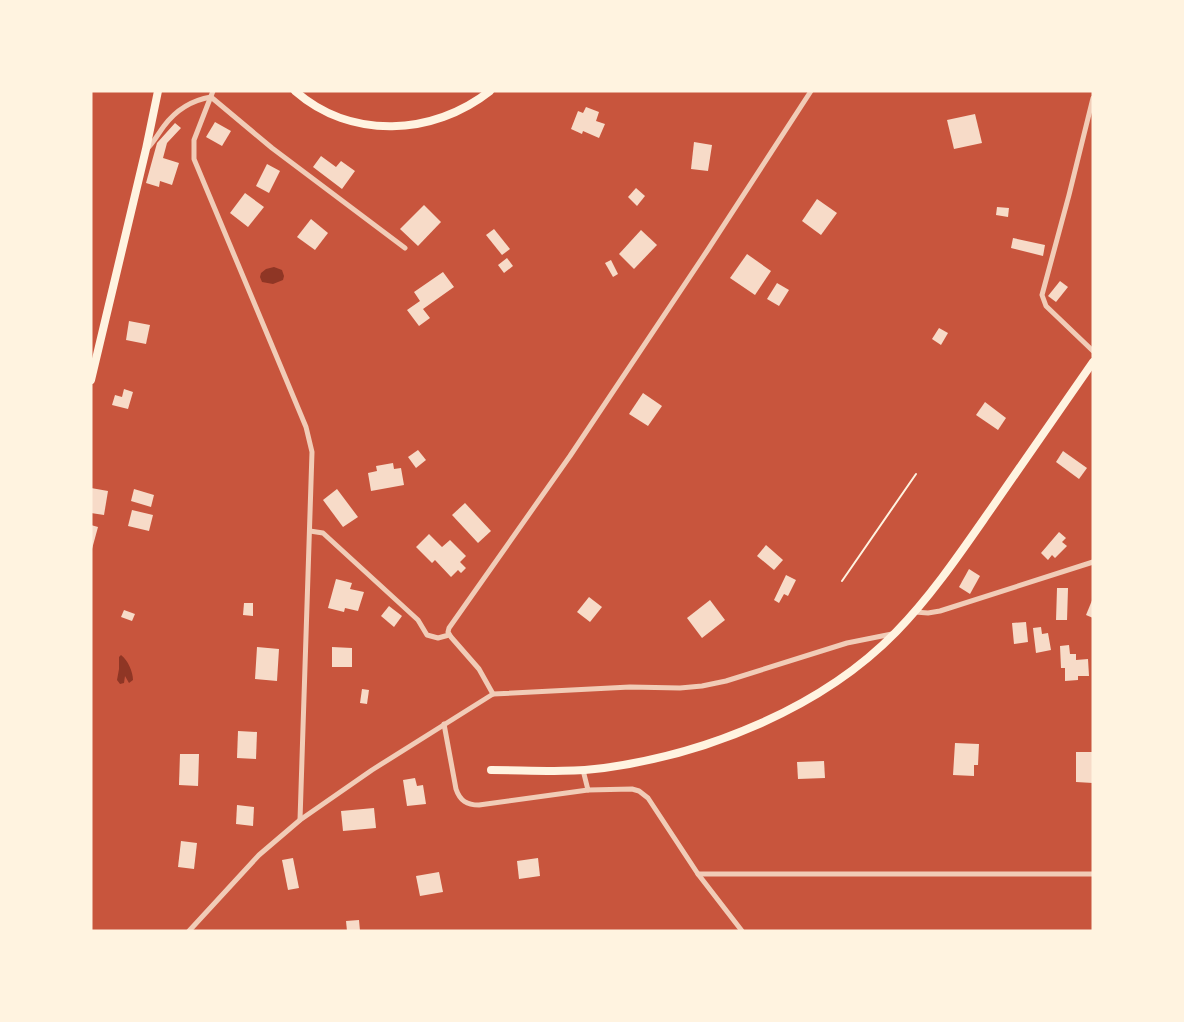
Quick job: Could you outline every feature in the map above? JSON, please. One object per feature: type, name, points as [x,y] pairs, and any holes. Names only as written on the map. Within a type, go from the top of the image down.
[{"type":"main road","points":[[91,380],[158,91]]},
{"type":"main road","points":[[295,91],[317,107],[333,115],[364,124],[395,127],[411,126],[446,116],[468,106],[490,91]]},
{"type":"main road","points":[[491,770],[583,770],[626,764],[682,751],[724,738],[765,720],[838,681],[894,634],[915,612],[946,573],[1093,362]]},
{"type":"street","points":[[493,694],[479,669],[449,635],[448,630],[575,448],[811,91]]},
{"type":"street","points":[[146,149],[174,115],[193,102],[212,94]]},
{"type":"street","points":[[212,94],[272,148],[405,248]]},
{"type":"street","points":[[212,94],[194,140],[194,159],[308,433],[312,458],[300,820]]},
{"type":"street","points":[[1093,98],[1042,295],[1046,306],[1093,351]]},
{"type":"street","points":[[310,531],[323,533],[418,620],[427,635],[438,638],[449,635]]},
{"type":"street","points":[[915,612],[928,613],[940,611],[1093,562]]},
{"type":"street","points":[[189,931],[259,855],[300,820],[444,724],[493,694],[630,687],[680,688],[702,686],[726,681],[838,645],[894,634]]},
{"type":"street","points":[[444,724],[456,789],[461,799],[466,803],[479,805],[588,790],[627,789],[639,791],[646,795],[654,804],[698,874],[742,931]]},
{"type":"street","points":[[583,770],[588,790]]},
{"type":"street","points":[[698,874],[1093,874]]},
{"type":"path","points":[[842,580],[916,474]]},
{"type":"shaded area","points":[[274,267],[282,270],[283,280],[273,284],[262,282],[261,273],[266,269]]},
{"type":"shaded area","points":[[121,655],[128,663],[132,673],[133,680],[129,683],[125,676],[124,683],[120,684],[117,680],[119,657]]},
{"type":"building","points":[[586,107],[599,112],[596,121],[605,124],[599,138],[583,131],[582,134],[571,129],[578,111],[583,113]]},
{"type":"building","points":[[975,114],[982,143],[954,149],[947,120]]},
{"type":"building","points":[[215,122],[231,131],[222,146],[206,137]]},
{"type":"building","points":[[175,123],[181,128],[167,143],[163,158],[179,163],[172,185],[160,181],[159,187],[146,183],[157,143]]},
{"type":"building","points":[[694,142],[712,145],[708,171],[691,169]]},
{"type":"building","points":[[321,156],[336,167],[341,161],[355,171],[342,189],[313,167]]},
{"type":"building","points":[[267,164],[280,171],[269,193],[256,186]]},
{"type":"building","points":[[636,188],[645,196],[637,206],[628,197]]},
{"type":"building","points":[[245,193],[264,207],[248,227],[230,213]]},
{"type":"building","points":[[817,199],[837,213],[821,235],[802,221]]},
{"type":"building","points":[[424,205],[441,222],[418,246],[400,229]]},
{"type":"building","points":[[997,207],[1009,208],[1008,217],[996,215]]},
{"type":"building","points":[[311,219],[328,233],[315,250],[297,237]]},
{"type":"building","points":[[494,229],[510,249],[502,255],[486,235]]},
{"type":"building","points":[[641,230],[657,245],[634,269],[619,254]]},
{"type":"building","points":[[1013,238],[1045,245],[1043,256],[1011,248]]},
{"type":"building","points":[[747,254],[771,271],[755,295],[730,278]]},
{"type":"building","points":[[507,258],[513,266],[504,273],[498,265]]},
{"type":"building","points":[[611,260],[618,274],[613,277],[605,263]]},
{"type":"building","points":[[443,272],[454,287],[423,309],[430,318],[419,326],[407,310],[420,301],[414,292]]},
{"type":"building","points":[[1060,281],[1068,287],[1056,302],[1048,296]]},
{"type":"building","points":[[777,283],[789,290],[779,306],[767,299]]},
{"type":"building","points":[[129,321],[150,325],[146,344],[126,340]]},
{"type":"building","points":[[939,328],[948,333],[941,345],[932,339]]},
{"type":"building","points":[[124,389],[133,392],[128,409],[112,405],[115,395],[122,397]]},
{"type":"building","points":[[643,393],[662,406],[648,426],[629,414]]},
{"type":"building","points":[[985,402],[1006,418],[998,430],[976,415]]},
{"type":"building","points":[[418,450],[426,460],[416,468],[408,457]]},
{"type":"building","points":[[1063,451],[1087,468],[1079,479],[1056,462]]},
{"type":"building","points":[[393,463],[394,469],[401,468],[404,485],[371,491],[368,473],[377,471],[376,466]]},
{"type":"building","points":[[91,488],[108,491],[104,515],[91,513]]},
{"type":"building","points":[[134,489],[154,495],[151,507],[131,501]]},
{"type":"building","points":[[337,489],[358,517],[343,527],[323,500]]},
{"type":"building","points":[[465,503],[491,531],[478,543],[452,515]]},
{"type":"building","points":[[132,510],[153,515],[149,531],[128,526]]},
{"type":"building","points":[[91,525],[98,527],[92,549],[91,549]]},
{"type":"building","points":[[1059,532],[1066,538],[1062,542],[1067,546],[1055,558],[1052,555],[1048,560],[1041,553]]},
{"type":"building","points":[[429,534],[442,547],[450,540],[466,556],[460,562],[466,568],[461,573],[458,570],[451,577],[435,560],[432,563],[416,547]]},
{"type":"building","points":[[766,545],[783,560],[774,570],[757,556]]},
{"type":"building","points":[[969,569],[980,576],[970,594],[959,587]]},
{"type":"building","points":[[786,575],[796,580],[788,596],[784,594],[779,603],[774,600]]},
{"type":"building","points":[[336,579],[352,583],[350,589],[364,592],[358,611],[345,608],[344,612],[328,608]]},
{"type":"building","points":[[1057,588],[1068,588],[1067,620],[1056,620]]},
{"type":"building","points":[[589,597],[602,607],[590,622],[577,612]]},
{"type":"building","points":[[1093,598],[1093,618],[1086,615]]},
{"type":"building","points":[[710,600],[725,620],[702,638],[687,618]]},
{"type":"building","points":[[244,603],[253,603],[253,616],[243,615]]},
{"type":"building","points":[[389,606],[402,616],[394,627],[381,616]]},
{"type":"building","points":[[124,610],[135,614],[132,621],[121,617]]},
{"type":"building","points":[[1026,622],[1028,642],[1014,644],[1012,623]]},
{"type":"building","points":[[1041,627],[1042,634],[1048,633],[1051,650],[1036,653],[1033,628]]},
{"type":"building","points":[[1069,645],[1070,654],[1076,654],[1076,660],[1088,659],[1089,676],[1078,676],[1078,680],[1065,681],[1065,668],[1061,668],[1060,646]]},
{"type":"building","points":[[257,647],[279,649],[277,681],[255,679]]},
{"type":"building","points":[[332,647],[352,648],[352,667],[332,667]]},
{"type":"building","points":[[362,689],[369,690],[367,704],[360,703]]},
{"type":"building","points":[[238,731],[257,732],[256,759],[237,758]]},
{"type":"building","points":[[955,743],[979,744],[978,765],[974,765],[974,776],[953,775]]},
{"type":"building","points":[[1076,752],[1093,752],[1093,783],[1076,782]]},
{"type":"building","points":[[180,754],[199,754],[198,786],[179,785]]},
{"type":"building","points":[[824,761],[825,778],[798,779],[797,762]]},
{"type":"building","points":[[415,778],[417,786],[423,785],[426,804],[407,806],[403,780]]},
{"type":"building","points":[[237,805],[254,807],[253,826],[236,824]]},
{"type":"building","points":[[374,808],[376,828],[343,831],[341,811]]},
{"type":"building","points":[[181,841],[197,843],[194,869],[178,867]]},
{"type":"building","points":[[293,858],[299,888],[288,890],[282,860]]},
{"type":"building","points":[[538,858],[540,876],[519,879],[517,861]]},
{"type":"building","points":[[439,872],[443,892],[420,896],[416,876]]},
{"type":"building","points":[[359,920],[360,931],[347,931],[346,921]]}]
